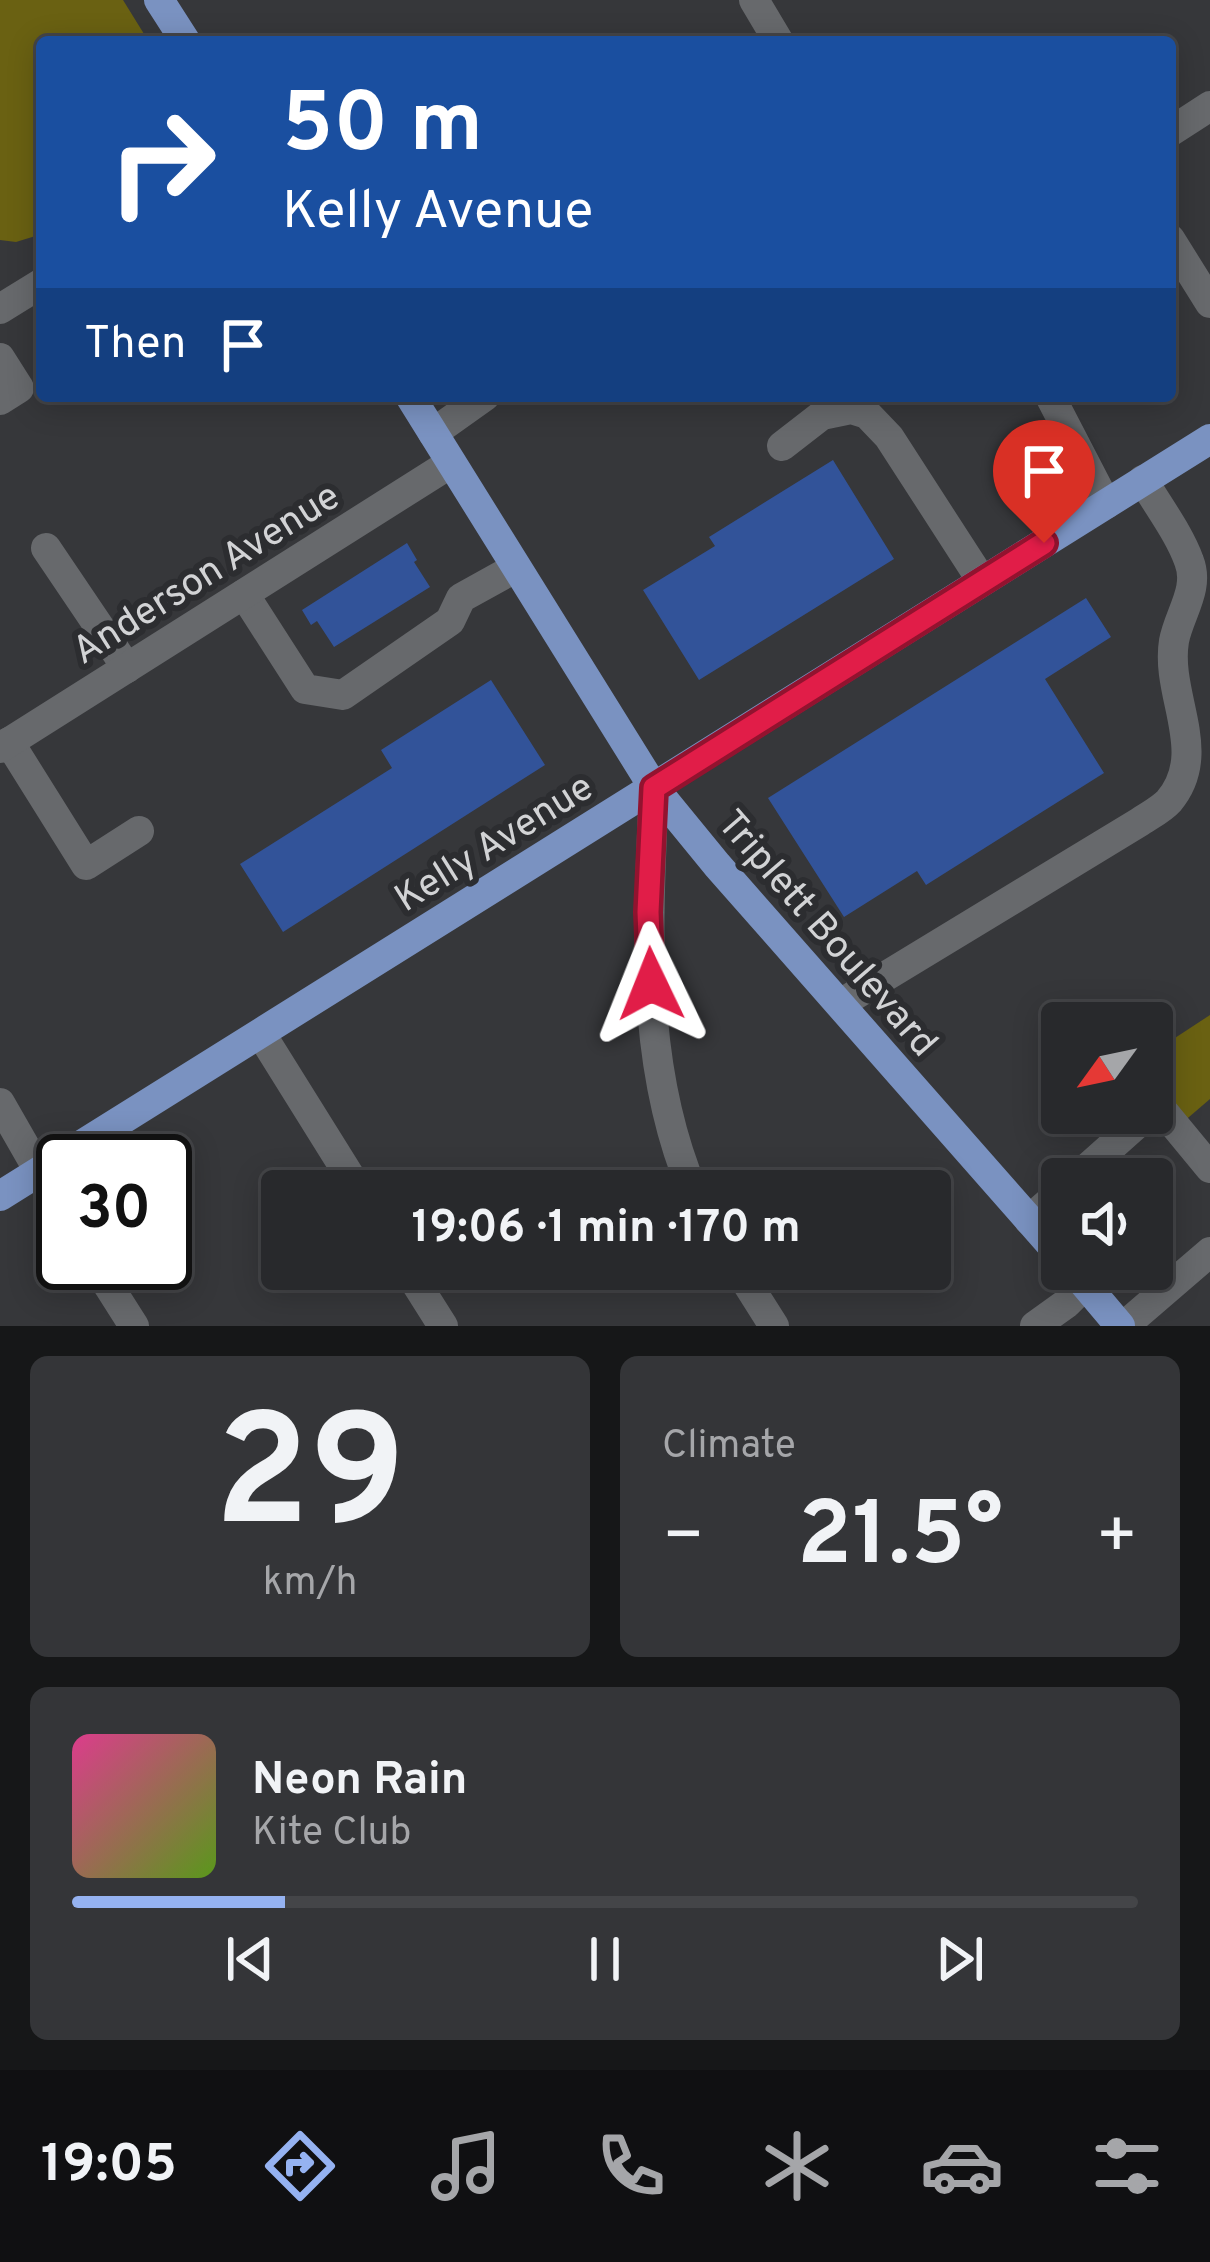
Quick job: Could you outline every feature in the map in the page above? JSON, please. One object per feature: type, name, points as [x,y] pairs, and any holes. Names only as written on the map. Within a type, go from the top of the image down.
[{"type":"main road","points":[[159,0],[182,36]]},
{"type":"main road","name":"Triplett Boulevard","points":[[414,402],[654,788],[1041,1233]]},
{"type":"main road","name":"Kelly Avenue","points":[[101,1134],[1210,439]]},
{"type":"main road","name":"Kelly Avenue","points":[[0,1196],[36,1174]]},
{"type":"main road","points":[[1090,1290],[1122,1326]]},
{"type":"street","points":[[754,0],[775,36]]},
{"type":"street","points":[[1176,128],[1210,106]]},
{"type":"street","points":[[1176,248],[1210,302]]},
{"type":"street","points":[[0,309],[36,287]]},
{"type":"street","points":[[0,358],[20,387]]},
{"type":"street","points":[[433,433],[477,402]]},
{"type":"street","points":[[1053,402],[1106,504]]},
{"type":"street","points":[[782,446],[822,415],[851,409],[867,414],[889,437],[982,581]]},
{"type":"street","name":"Anderson Avenue","points":[[5,746],[451,463]]},
{"type":"street","points":[[840,1004],[1168,803],[1183,780],[1189,752],[1174,643],[1200,571],[1143,480]]},
{"type":"street","points":[[46,548],[127,668]]},
{"type":"street","points":[[244,594],[305,689],[343,695],[450,621],[461,598],[515,568]]},
{"type":"street","points":[[5,746],[86,865],[139,831]]},
{"type":"street","points":[[654,788],[648,912],[652,1021],[661,1084],[685,1170]]},
{"type":"street","points":[[261,1034],[346,1170]]},
{"type":"street","points":[[0,1103],[36,1169]]},
{"type":"street","points":[[1173,1124],[1210,1168]]},
{"type":"street","points":[[1099,1158],[1126,1134]]},
{"type":"street","points":[[1029,1220],[1041,1209]]},
{"type":"street","points":[[1122,1326],[1210,1252]]},
{"type":"street","points":[[111,1290],[134,1326]]},
{"type":"street","points":[[420,1290],[443,1326]]},
{"type":"street","points":[[751,1290],[774,1326]]},
{"type":"street","points":[[1035,1326],[1067,1303],[1073,1290]]},
{"type":"shaded area","points":[[0,0],[123,0],[145,36],[36,36],[36,236],[16,242],[0,240]]},
{"type":"shaded area","points":[[1210,1015],[1210,1099],[1173,1131],[1173,1039]]},
{"type":"building","points":[[833,460],[894,559],[699,680],[643,590],[715,546],[709,537]]},
{"type":"building","points":[[407,543],[430,587],[334,647],[317,621],[311,625],[302,610]]},
{"type":"building","points":[[1086,598],[1111,637],[1045,679],[1104,773],[926,885],[917,871],[844,917],[768,798]]},
{"type":"building","points":[[491,680],[545,765],[283,932],[240,864],[392,768],[381,750]]},
{"type":"route","points":[[651,984],[648,912],[654,788],[1044,543]]}]
